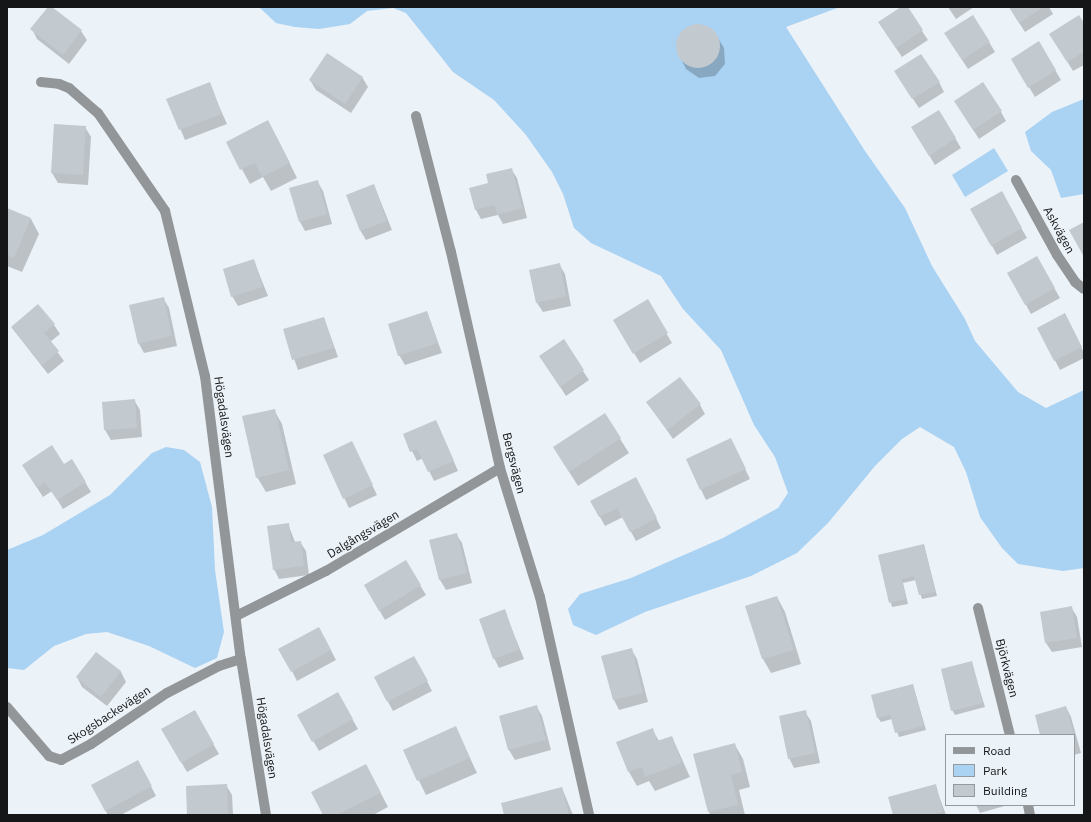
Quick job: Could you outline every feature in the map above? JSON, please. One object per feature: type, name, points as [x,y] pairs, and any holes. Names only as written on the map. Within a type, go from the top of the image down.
[{"type":"street","name":"Högadalsvägen","points":[[40,82],[59,84],[70,88],[98,113],[165,211],[205,376],[241,659],[266,815]]},
{"type":"street","name":"Bergsvägen","points":[[416,116],[451,252],[500,468],[540,598],[589,815]]},
{"type":"street","name":"Askvägen","points":[[1016,180],[1057,255],[1074,282],[1084,289]]},
{"type":"street","name":"Dalgångsvägen","points":[[236,616],[326,571],[500,468]]},
{"type":"street","name":"Björkvägen","points":[[978,608],[1010,734]]},
{"type":"street","name":"Skogsbackevägen","points":[[7,707],[49,756],[61,760],[91,744],[167,693],[219,666],[241,659]]},
{"type":"green space","points":[[259,7],[840,7],[786,27],[865,151],[905,208],[932,266],[965,319],[975,341],[1018,392],[1046,408],[1084,390],[1084,568],[1063,571],[1018,564],[1002,548],[980,517],[966,472],[954,447],[920,427],[902,439],[875,466],[828,523],[797,553],[751,576],[645,612],[596,635],[573,625],[568,609],[580,594],[631,578],[723,538],[778,508],[788,493],[775,457],[754,425],[721,350],[683,309],[661,276],[591,243],[574,228],[563,194],[552,172],[526,135],[494,100],[453,72],[406,13],[393,8],[367,11],[350,24],[319,29],[295,27],[276,23]]},
{"type":"green space","points":[[1084,99],[1084,194],[1061,198],[1051,170],[1031,151],[1025,132],[1052,112]]},
{"type":"green space","points":[[994,148],[1008,171],[965,197],[952,175]]},
{"type":"green space","points":[[166,447],[184,450],[200,462],[212,507],[215,570],[224,632],[217,658],[195,668],[149,646],[107,632],[86,634],[54,646],[24,670],[7,668],[7,550],[43,535],[110,495],[152,453]]},
{"type":"building","points":[[48,7],[52,7],[82,30],[63,55],[30,29]]},
{"type":"building","points":[[901,7],[908,7],[923,30],[896,48],[878,22]]},
{"type":"building","points":[[1009,7],[1043,7],[1019,23]]},
{"type":"building","points":[[973,15],[990,42],[962,60],[944,33]]},
{"type":"building","points":[[1079,15],[1084,23],[1084,52],[1067,62],[1049,34]]},
{"type":"building","points":[[694,24],[702,24],[707,25],[714,30],[719,37],[719,55],[714,62],[707,67],[694,68],[686,65],[679,58],[676,50],[676,42],[679,34],[686,27]]},
{"type":"building","points":[[1039,41],[1056,70],[1028,88],[1011,59]]},
{"type":"building","points":[[327,53],[363,77],[345,104],[309,80]]},
{"type":"building","points":[[921,54],[940,82],[912,99],[894,71]]},
{"type":"building","points":[[210,82],[222,114],[179,130],[166,99]]},
{"type":"building","points":[[983,82],[1002,111],[973,130],[954,101]]},
{"type":"building","points":[[939,110],[956,138],[929,156],[911,127]]},
{"type":"building","points":[[268,120],[290,163],[262,177],[255,163],[240,170],[226,142]]},
{"type":"building","points":[[54,124],[86,126],[83,175],[51,173]]},
{"type":"building","points":[[512,168],[522,208],[497,215],[495,205],[475,210],[469,188],[488,183],[486,174]]},
{"type":"building","points":[[318,180],[327,214],[299,222],[289,188]]},
{"type":"building","points":[[374,184],[387,221],[360,231],[346,195]]},
{"type":"building","points":[[1002,191],[1022,228],[991,246],[970,209]]},
{"type":"building","points":[[7,208],[31,218],[14,258],[7,255]]},
{"type":"building","points":[[1084,222],[1084,257],[1069,230]]},
{"type":"building","points":[[1037,256],[1055,288],[1025,305],[1007,273]]},
{"type":"building","points":[[254,259],[263,287],[231,297],[223,269]]},
{"type":"building","points":[[560,263],[566,296],[536,303],[529,270]]},
{"type":"building","points":[[164,297],[172,336],[138,344],[129,305]]},
{"type":"building","points":[[648,299],[668,333],[633,354],[613,320]]},
{"type":"building","points":[[38,304],[55,324],[44,333],[59,351],[42,365],[11,327]]},
{"type":"building","points":[[427,311],[438,343],[398,356],[388,324]]},
{"type":"building","points":[[1065,313],[1082,347],[1054,361],[1037,328]]},
{"type":"building","points":[[324,317],[334,348],[292,360],[283,329]]},
{"type":"building","points":[[564,339],[584,370],[560,387],[539,356]]},
{"type":"building","points":[[680,377],[701,404],[667,430],[646,402]]},
{"type":"building","points":[[135,399],[137,428],[104,430],[102,402]]},
{"type":"building","points":[[275,409],[289,470],[256,478],[242,416]]},
{"type":"building","points":[[605,413],[621,438],[569,472],[553,447]]},
{"type":"building","points":[[436,420],[454,461],[428,472],[417,449],[410,452],[403,434]]},
{"type":"building","points":[[731,438],[746,469],[700,490],[686,459]]},
{"type":"building","points":[[352,441],[373,485],[343,499],[323,455]]},
{"type":"building","points":[[52,445],[64,464],[72,459],[86,482],[57,500],[45,482],[37,488],[22,465]]},
{"type":"building","points":[[636,477],[657,518],[630,532],[617,508],[599,517],[590,501]]},
{"type":"building","points":[[289,523],[291,542],[301,541],[304,566],[273,570],[267,526]]},
{"type":"building","points":[[457,533],[467,573],[439,580],[429,540]]},
{"type":"building","points":[[924,544],[935,592],[919,595],[914,576],[902,579],[906,599],[889,603],[878,555]]},
{"type":"building","points":[[406,560],[421,585],[379,611],[364,585]]},
{"type":"building","points":[[777,596],[794,650],[762,659],[745,606]]},
{"type":"building","points":[[1072,606],[1077,638],[1045,643],[1040,612]]},
{"type":"building","points":[[505,609],[519,650],[493,659],[479,619]]},
{"type":"building","points":[[319,627],[331,650],[291,672],[278,649]]},
{"type":"building","points":[[632,648],[643,693],[613,700],[601,656]]},
{"type":"building","points":[[96,652],[121,671],[101,697],[76,677]]},
{"type":"building","points":[[414,656],[428,681],[387,702],[374,677]]},
{"type":"building","points":[[972,661],[983,703],[951,711],[941,669]]},
{"type":"building","points":[[913,684],[924,726],[895,733],[890,715],[877,718],[871,695]]},
{"type":"building","points":[[338,692],[353,719],[312,742],[297,715]]},
{"type":"building","points":[[537,705],[546,740],[508,750],[499,716]]},
{"type":"building","points":[[1066,706],[1074,734],[1040,734],[1035,715]]},
{"type":"building","points":[[195,710],[214,744],[181,763],[161,729]]},
{"type":"building","points":[[806,710],[815,753],[788,759],[779,716]]},
{"type":"building","points":[[456,726],[470,758],[417,781],[403,750]]},
{"type":"building","points":[[653,728],[657,741],[672,736],[682,763],[645,777],[642,767],[628,772],[616,742]]},
{"type":"building","points":[[735,743],[742,772],[731,775],[738,805],[708,812],[693,754]]},
{"type":"building","points":[[138,760],[152,786],[105,811],[91,785]]},
{"type":"building","points":[[366,764],[381,793],[337,815],[323,815],[311,792]]},
{"type":"building","points":[[227,784],[228,815],[187,815],[186,786]]},
{"type":"building","points":[[936,784],[943,812],[931,815],[893,815],[888,797]]},
{"type":"building","points":[[562,787],[569,815],[504,815],[501,803]]}]
